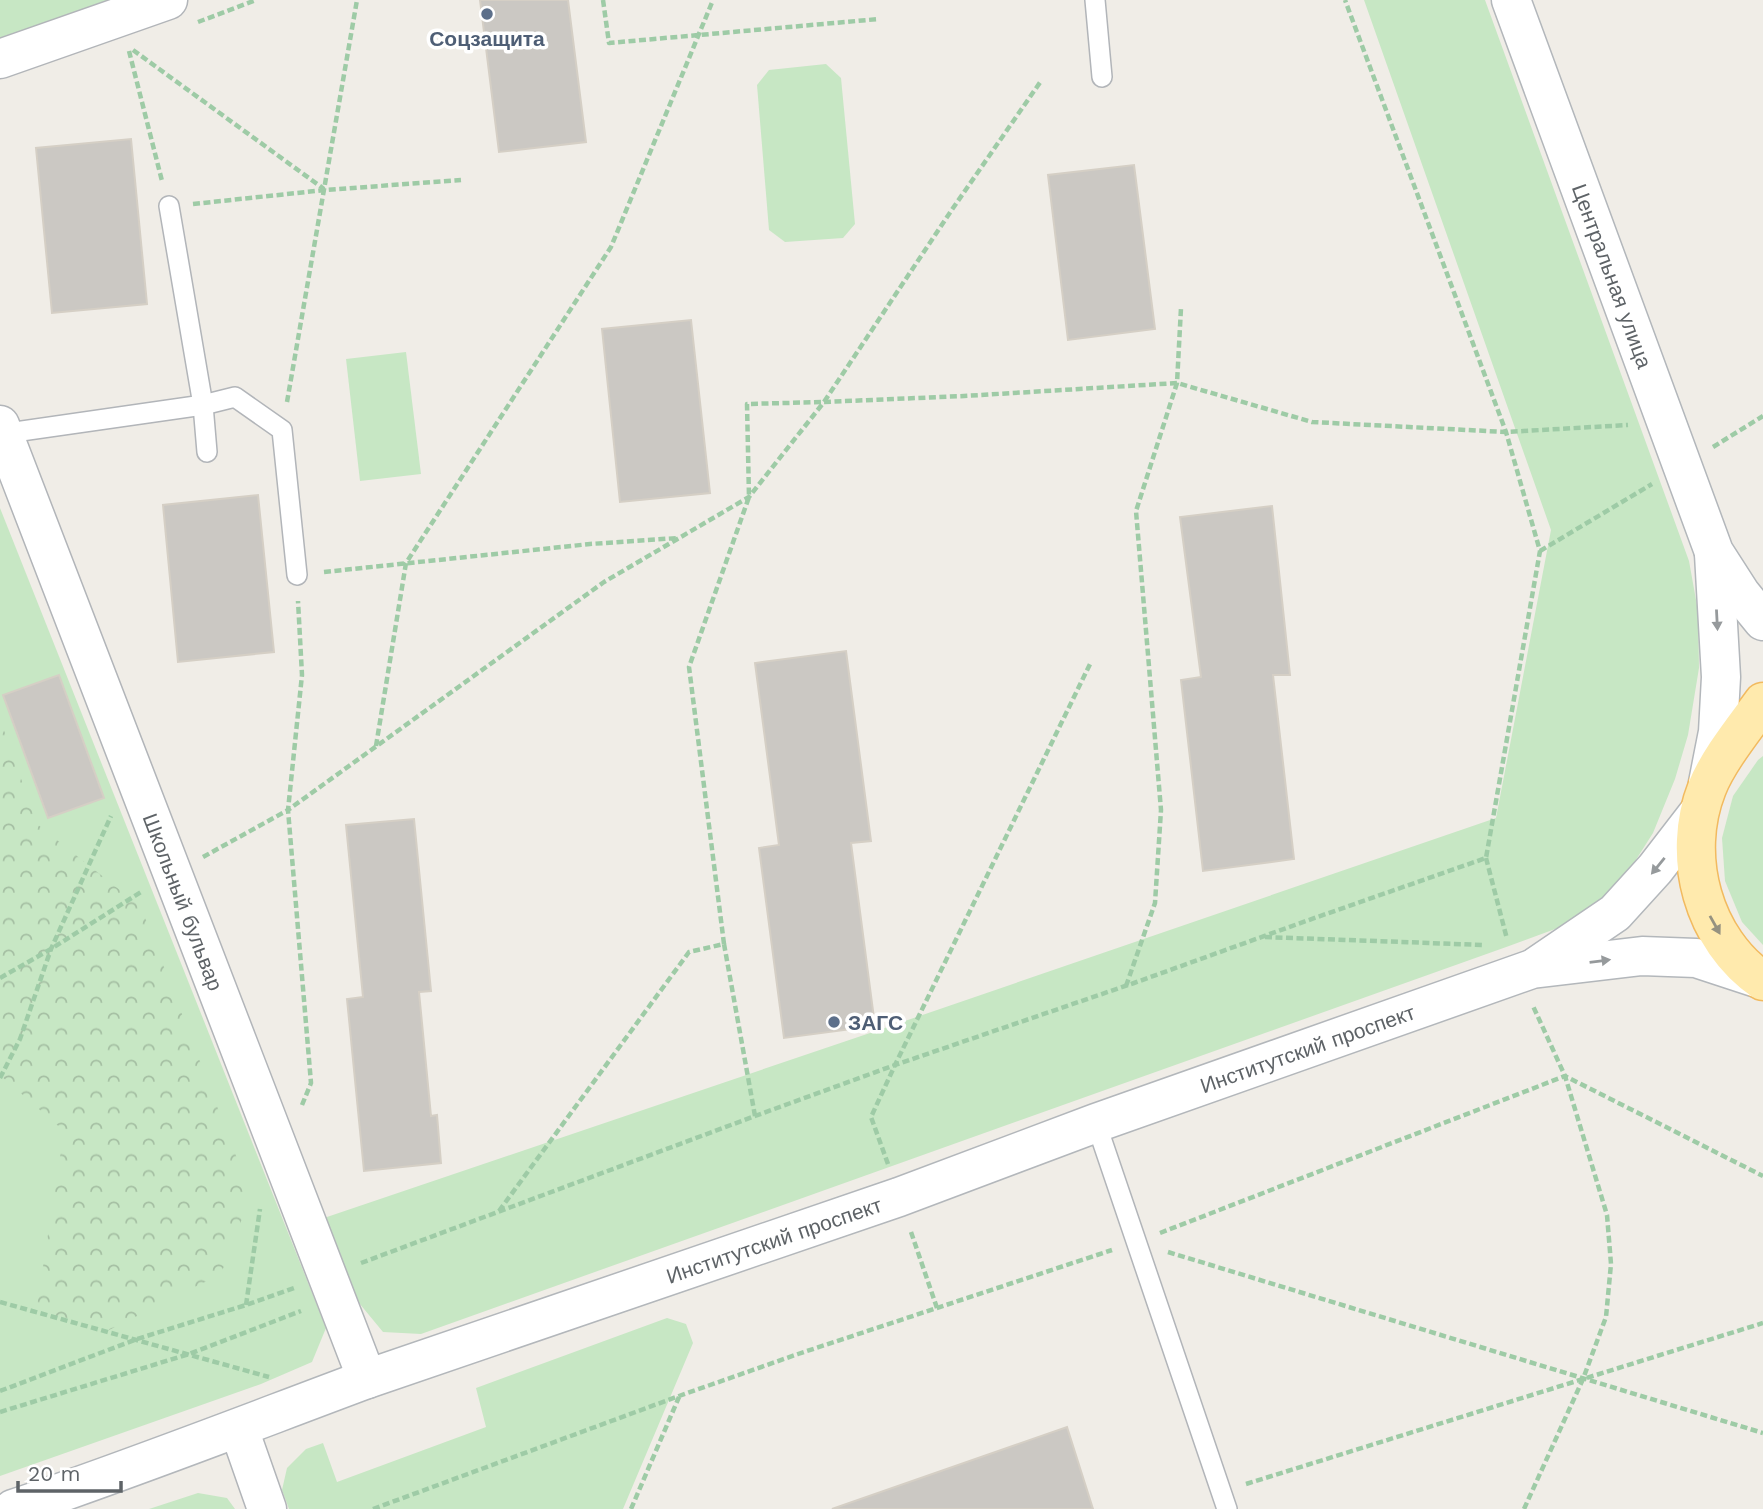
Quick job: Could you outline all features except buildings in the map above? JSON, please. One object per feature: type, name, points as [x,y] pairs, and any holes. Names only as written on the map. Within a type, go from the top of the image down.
[{"type":"main road","points":[[1761,980],[1732,953],[1712,922],[1699,886],[1695,849],[1704,799],[1730,748],[1763,702]]},
{"type":"main road","points":[[1730,748],[1763,718]]},
{"type":"street","points":[[0,59],[125,32],[168,0]]},
{"type":"street","name":"Центральная улица","points":[[1511,0],[1714,552]]},
{"type":"street","name":"Школьный бульвар","points":[[1,431],[367,1379]]},
{"type":"street","points":[[1714,552],[1741,594],[1763,621]]},
{"type":"street","points":[[1525,974],[1615,913],[1656,869],[1704,799],[1718,732],[1721,677],[1714,552]]},
{"type":"street","points":[[1525,974],[1642,956],[1696,958],[1761,980]]},
{"type":"street","name":"Институтский проспект","points":[[31,1506],[367,1379],[899,1196],[1096,1123],[1525,974]]},
{"type":"street","points":[[239,1429],[267,1509]]},
{"type":"lane","points":[[1095,0],[1102,77]]},
{"type":"lane","points":[[169,206],[203,405],[207,452]]},
{"type":"lane","points":[[1,431],[203,405],[236,397],[282,430],[297,575]]},
{"type":"lane","points":[[1096,1123],[1225,1500]]},
{"type":"path","points":[[282,430],[357,0]]},
{"type":"path","points":[[603,0],[609,43],[879,19]]},
{"type":"path","points":[[376,747],[406,563],[611,247],[713,0]]},
{"type":"path","points":[[1345,0],[1506,432],[1539,551],[1486,858],[1525,974],[1565,1076],[1607,1215],[1611,1264],[1606,1317],[1583,1379],[1524,1509]]},
{"type":"path","points":[[125,32],[325,190]]},
{"type":"path","points":[[125,32],[169,206],[325,190],[461,180]]},
{"type":"path","points":[[755,1115],[724,944],[689,667],[749,497],[824,402],[1041,80]]},
{"type":"path","points":[[1126,986],[1155,904],[1161,810],[1136,510],[1177,383],[1181,308]]},
{"type":"path","points":[[749,497],[747,404],[964,396],[1177,383],[1312,422],[1506,432],[1666,423]]},
{"type":"path","points":[[0,978],[145,890],[288,810],[604,582],[749,497]]},
{"type":"path","points":[[282,1158],[311,1083],[288,810],[302,675],[297,575],[590,544],[678,538]]},
{"type":"path","points":[[937,1308],[872,1117],[1091,662]]},
{"type":"path","points":[[0,1078],[20,1039],[51,949],[116,806]]},
{"type":"path","points":[[0,1412],[190,1354],[498,1212],[755,1115],[1486,858]]},
{"type":"path","points":[[1262,936],[1496,946]]},
{"type":"path","points":[[498,1212],[689,952],[724,944]]},
{"type":"path","points":[[373,1509],[679,1396],[1136,1242],[1565,1076],[1763,1176]]},
{"type":"path","points":[[1136,1242],[1763,1433]]},
{"type":"path","points":[[0,1391],[138,1339],[246,1305],[331,1287]]},
{"type":"path","points":[[0,1302],[274,1378]]},
{"type":"path","points":[[1225,1500],[1583,1379],[1763,1322]]},
{"type":"path","points":[[631,1509],[679,1396]]},
{"type":"green space","points":[[0,0],[125,0],[0,47]]},
{"type":"green space","points":[[1364,0],[1485,0],[1689,561],[1698,611],[1699,668],[1688,735],[1675,779],[1653,833],[1618,888],[1566,925],[1509,946],[421,1334],[383,1332],[350,1292],[324,1218],[1496,818],[1551,530]]},
{"type":"green space","points":[[826,64],[841,78],[855,224],[843,238],[785,242],[769,230],[757,85],[769,70]]},
{"type":"green space","points":[[406,352],[421,474],[360,481],[346,359]]},
{"type":"green space","points":[[0,508],[326,1328],[312,1362],[261,1384],[0,1476]]},
{"type":"green space","points":[[0,719],[37,824],[141,907],[251,1195],[221,1274],[107,1331],[36,1312],[64,1131],[0,1075]]},
{"type":"green space","points":[[1763,756],[1763,945],[1742,922],[1725,881],[1722,838],[1733,796]]},
{"type":"green space","points":[[667,1318],[686,1324],[693,1343],[623,1509],[289,1509],[282,1490],[287,1468],[306,1449],[323,1443],[337,1482],[486,1427],[476,1388]]},
{"type":"green space","points":[[198,1493],[227,1498],[235,1509],[149,1509]]},
{"type":"place","name":"Соцзащита","points":[[487,14]]},
{"type":"place","name":"ЗАГС","points":[[834,1022]]}]
